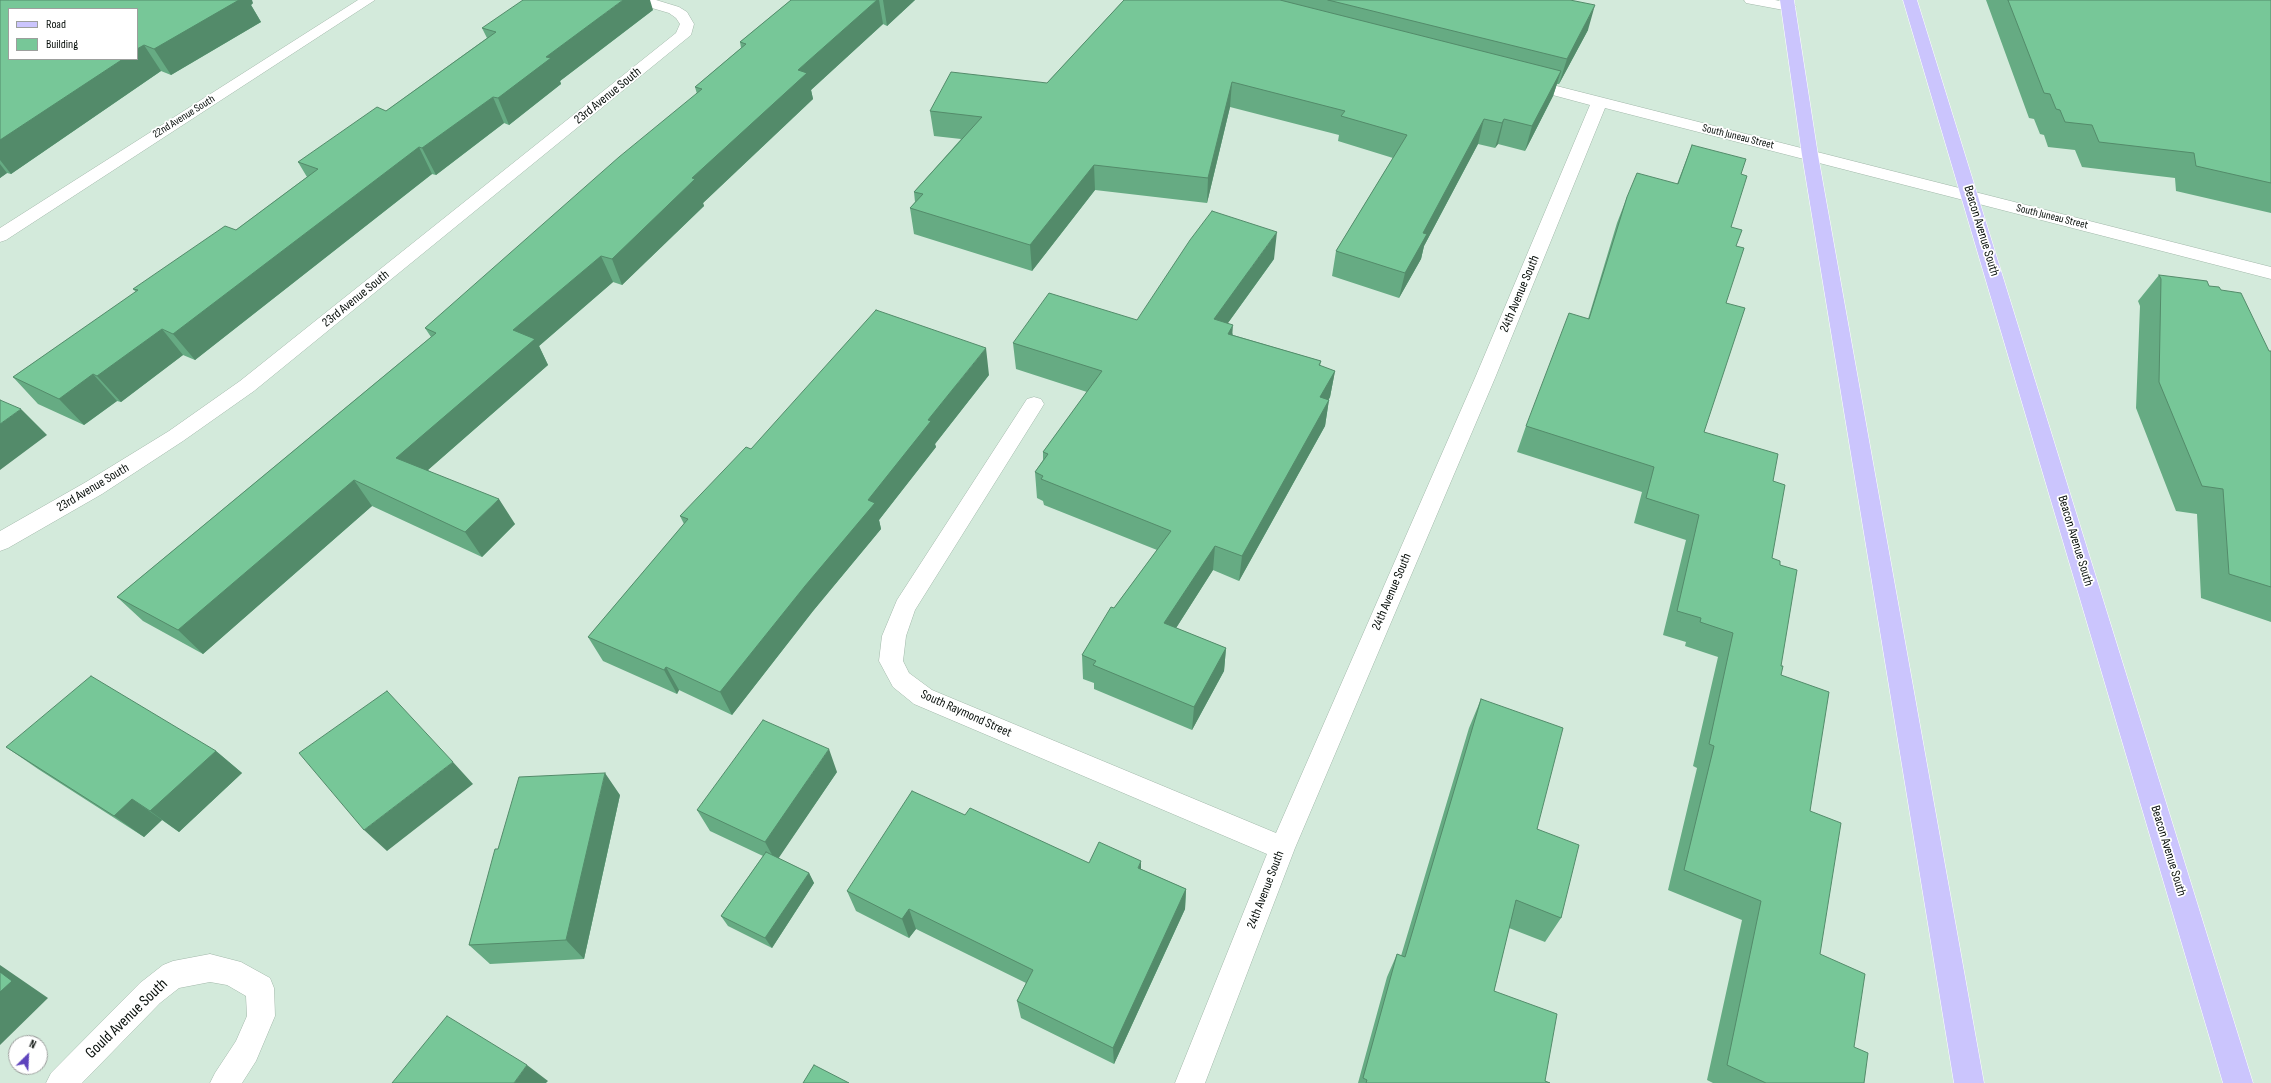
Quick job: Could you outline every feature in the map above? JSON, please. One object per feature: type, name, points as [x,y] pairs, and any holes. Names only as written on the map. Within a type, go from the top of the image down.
[{"type":"main road","name":"Beacon Avenue South","points":[[1910,0],[1971,197],[2238,1083]]},
{"type":"main road","points":[[1788,4],[1810,156],[1969,1083]]},
{"type":"street","name":"22nd Avenue South","points":[[0,236],[368,0]]},
{"type":"street","name":"23rd Avenue South","points":[[0,542],[107,480],[176,436],[247,386],[683,35],[686,24],[682,15],[674,10],[640,0]]},
{"type":"street","points":[[1751,0],[1788,4]]},
{"type":"street","name":"South Juneau Street","points":[[1506,78],[1599,103],[2271,273]]},
{"type":"street","name":"24th Avenue South","points":[[1190,1083],[1282,848],[1485,378],[1599,103]]},
{"type":"street","name":"South Raymond Street","points":[[1034,404],[905,607],[894,636],[891,661],[901,680],[923,697],[1282,848]]},
{"type":"street","name":"Gould Avenue South","points":[[61,1083],[150,992],[173,975],[210,968],[231,972],[260,988],[261,1016],[246,1051],[225,1083]]},
{"type":"building","points":[[0,0],[239,0],[154,49],[144,45],[138,48],[138,8],[8,8],[8,60],[121,60],[0,140]]},
{"type":"building","points":[[523,0],[623,0],[546,57],[551,58],[498,98],[493,97],[422,148],[419,147],[173,334],[162,329],[97,376],[93,374],[59,399],[13,377],[138,290],[133,289],[225,226],[236,230],[318,169],[298,162],[377,107],[386,111],[496,32],[482,28]]},
{"type":"building","points":[[791,0],[877,0],[798,70],[807,73],[692,178],[695,179],[612,259],[601,256],[513,330],[535,339],[396,458],[499,499],[465,532],[354,480],[178,630],[117,597],[436,333],[425,328],[619,157],[702,89],[695,87],[746,44],[740,42]]},
{"type":"building","points":[[1124,0],[1280,0],[1561,71],[1532,126],[1504,119],[1502,123],[1484,119],[1423,233],[1427,234],[1405,273],[1336,251],[1407,135],[1341,116],[1345,111],[1232,82],[1208,178],[1094,165],[1030,245],[910,208],[923,194],[914,192],[982,117],[930,111],[951,72],[1047,83]]},
{"type":"building","points":[[1328,0],[1570,0],[1595,5],[1567,59]]},
{"type":"building","points":[[2008,0],[2271,0],[2271,183],[2196,166],[2194,153],[2099,142],[2092,125],[2065,122],[2060,110],[2056,109],[2050,94],[2044,93]]},
{"type":"building","points":[[1692,145],[1746,159],[1741,174],[1747,176],[1731,227],[1742,230],[1736,246],[1744,248],[1726,303],[1745,308],[1704,432],[1778,454],[1773,481],[1785,485],[1772,558],[1780,561],[1780,565],[1797,570],[1781,666],[1783,666],[1781,675],[1829,692],[1810,811],[1841,823],[1820,954],[1865,974],[1854,1047],[1868,1053],[1864,1083],[1766,1083],[1727,1065],[1761,901],[1684,870],[1714,746],[1709,744],[1733,633],[1700,622],[1701,618],[1677,611],[1699,515],[1646,498],[1654,467],[1526,426],[1569,313],[1589,319],[1627,197],[1637,173],[1678,184]]},
{"type":"building","points":[[1212,211],[1277,232],[1214,319],[1233,325],[1228,334],[1321,361],[1319,365],[1335,371],[1320,397],[1329,400],[1242,556],[1215,546],[1164,623],[1226,648],[1194,707],[1093,665],[1096,661],[1082,655],[1111,607],[1114,608],[1171,531],[1041,479],[1043,476],[1035,472],[1048,454],[1043,452],[1102,371],[1013,343],[1049,293],[1137,320],[1190,240]]},
{"type":"building","points":[[2159,275],[2207,281],[2209,286],[2219,287],[2221,290],[2241,293],[2269,351],[2271,351],[2271,587],[2229,574],[2223,489],[2202,486],[2159,382],[2161,279]]},
{"type":"building","points":[[876,310],[986,348],[928,420],[931,421],[868,500],[875,503],[805,586],[720,692],[666,667],[664,670],[588,637],[688,519],[680,516],[746,447],[751,449]]},
{"type":"building","points":[[0,400],[21,409],[0,424]]},
{"type":"building","points":[[91,676],[216,751],[150,811],[132,799],[114,816],[6,747]]},
{"type":"building","points":[[387,691],[453,762],[364,830],[299,753]]},
{"type":"building","points":[[1481,699],[1563,728],[1537,829],[1579,845],[1561,918],[1516,900],[1494,991],[1557,1014],[1545,1081],[1550,1083],[1366,1083],[1367,1080],[1363,1078],[1397,954],[1405,957]]},
{"type":"building","points":[[763,720],[829,749],[765,842],[697,810]]},
{"type":"building","points":[[605,773],[566,940],[469,945],[495,849],[498,849],[519,777]]},
{"type":"building","points":[[912,791],[965,815],[970,808],[1089,863],[1099,842],[1141,861],[1138,868],[1186,889],[1113,1048],[1017,1001],[1033,970],[909,909],[902,919],[847,891]]},
{"type":"building","points":[[766,852],[809,873],[765,938],[721,916]]},
{"type":"building","points":[[0,972],[12,981],[0,992]]},
{"type":"building","points":[[447,1016],[527,1065],[514,1083],[392,1083]]},
{"type":"building","points":[[814,1065],[849,1083],[803,1083]]}]
